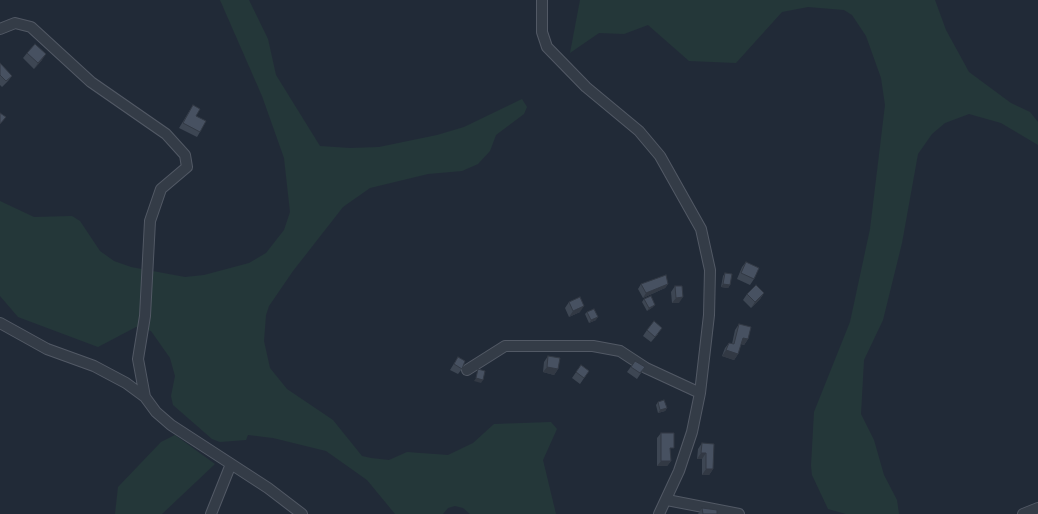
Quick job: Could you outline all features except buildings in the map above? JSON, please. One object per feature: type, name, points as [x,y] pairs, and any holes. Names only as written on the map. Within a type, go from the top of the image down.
[{"type":"street","points":[[542,0],[542,32],[547,47],[586,87],[639,131],[660,156],[701,229],[710,270],[709,315],[700,393],[692,432],[667,500],[659,514]]},
{"type":"street","points":[[0,29],[15,23],[31,27],[92,82],[166,134],[185,155],[187,167],[161,190],[150,221],[145,316],[138,360],[145,389],[145,398]]},
{"type":"street","points":[[0,323],[46,349],[94,366],[126,383],[145,398],[170,425],[231,464],[302,514]]},
{"type":"street","points":[[467,370],[505,346],[593,346],[620,351],[646,368],[700,393]]},
{"type":"street","points":[[211,514],[231,464]]},
{"type":"street","points":[[667,500],[739,514]]},
{"type":"street","points":[[1023,514],[1038,508]]},
{"type":"shaded area","points":[[220,0],[249,0],[268,39],[276,75],[320,146],[379,147],[437,135],[464,127],[522,99],[527,107],[524,114],[496,135],[490,151],[478,164],[462,171],[428,174],[370,188],[343,207],[293,271],[269,306],[266,315],[264,341],[270,368],[287,389],[333,420],[362,456],[389,460],[407,452],[448,455],[473,443],[494,424],[551,422],[557,429],[543,460],[556,514],[470,514],[463,508],[455,506],[448,508],[443,514],[395,514],[367,480],[326,451],[273,438],[248,435],[246,440],[220,442],[212,439],[173,405],[171,396],[175,376],[170,358],[151,331],[136,327],[98,347],[18,317],[0,296],[0,201],[34,217],[72,216],[80,221],[100,251],[114,261],[131,267],[185,277],[204,275],[249,263],[266,253],[284,230],[290,212],[284,158],[262,96]]},
{"type":"shaded area","points":[[580,0],[935,0],[946,30],[969,72],[1011,103],[1030,112],[1038,122],[1038,145],[1001,123],[969,114],[945,123],[932,134],[918,154],[902,243],[883,320],[864,360],[861,414],[874,440],[884,475],[897,500],[899,514],[846,514],[828,509],[812,475],[811,466],[814,412],[850,322],[870,229],[885,105],[881,78],[866,36],[852,15],[844,10],[808,7],[782,12],[736,63],[689,61],[648,25],[624,34],[599,33],[570,53]]},
{"type":"shaded area","points":[[175,435],[215,464],[162,514],[115,514],[118,487],[161,442]]}]
